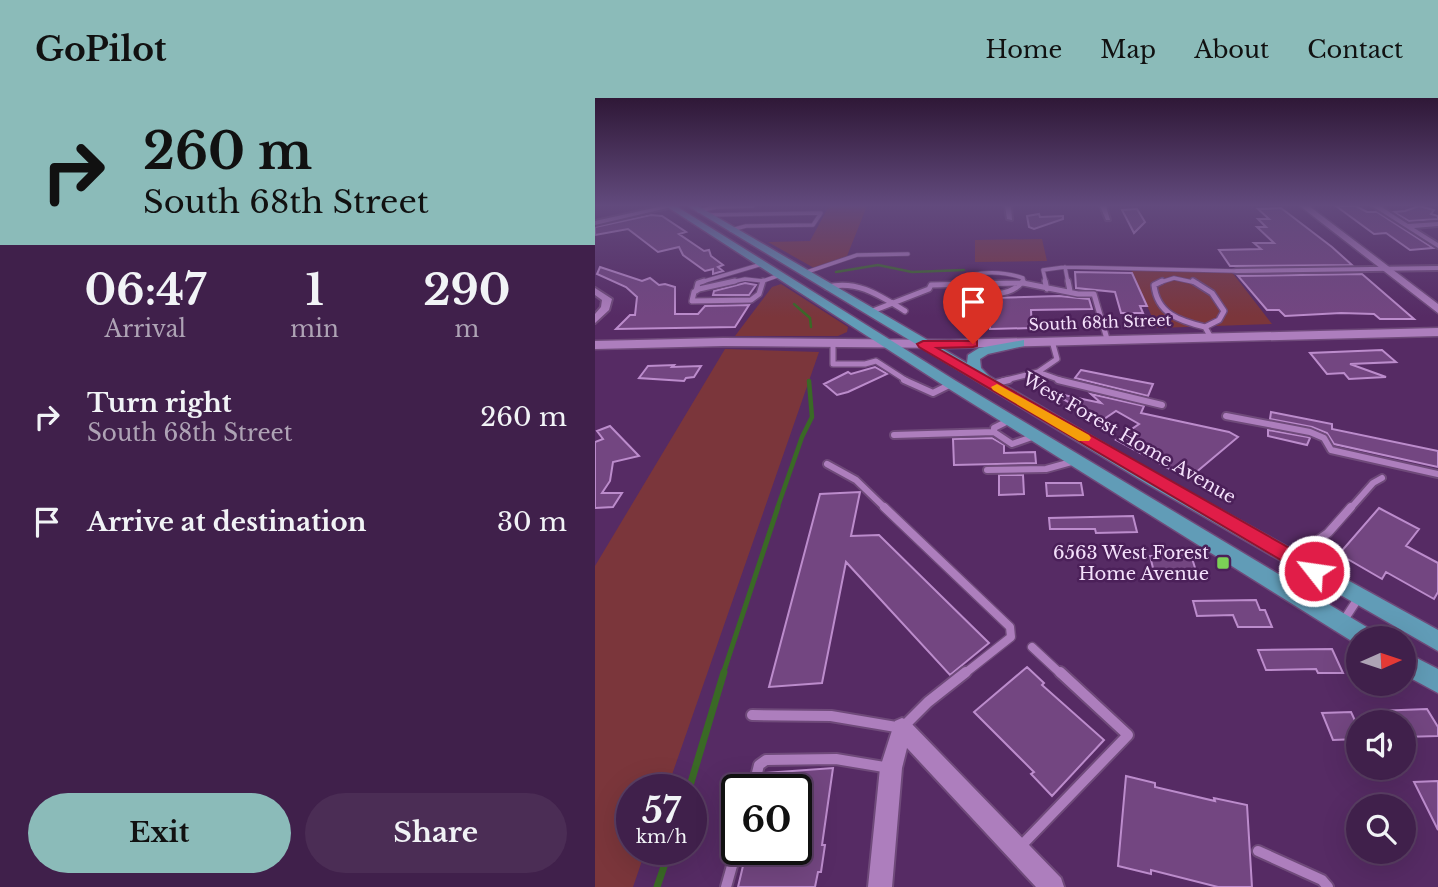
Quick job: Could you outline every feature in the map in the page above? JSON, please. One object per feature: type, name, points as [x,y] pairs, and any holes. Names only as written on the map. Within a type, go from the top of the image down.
[{"type":"main road","points":[[729,243],[1075,461],[1347,626]]},
{"type":"main road","name":"West Forest Home Avenue","points":[[753,243],[989,383],[1438,641]]},
{"type":"main road","points":[[989,383],[974,369],[973,358],[984,351],[1020,343]]},
{"type":"main road","points":[[1416,669],[1438,682]]},
{"type":"street","points":[[1352,243],[1438,310]]},
{"type":"street","points":[[1236,271],[1438,268]]},
{"type":"street","points":[[595,291],[607,299],[606,308],[595,320]]},
{"type":"street","name":"South 68th Street","points":[[595,345],[1020,343],[1208,332],[1438,332]]},
{"type":"street","points":[[880,887],[891,768],[902,728]]},
{"type":"street","points":[[902,728],[1019,848],[1052,887]]},
{"type":"lane","points":[[804,273],[857,255],[908,254]]},
{"type":"lane","points":[[762,264],[698,283],[694,302],[751,300],[759,294],[763,281]]},
{"type":"lane","points":[[1065,267],[1070,291]]},
{"type":"lane","points":[[1047,289],[1043,270],[1065,267],[1236,271]]},
{"type":"lane","points":[[971,284],[971,275],[980,273],[1011,274],[1023,278],[1023,283]]},
{"type":"lane","points":[[696,291],[745,279],[763,281],[780,275]]},
{"type":"lane","points":[[1168,279],[1181,279],[1198,282],[1211,290],[1224,311],[1208,332],[1169,316],[1154,294],[1154,285],[1168,279]]},
{"type":"lane","points":[[827,287],[839,283],[857,283],[905,311]]},
{"type":"lane","points":[[965,284],[976,292],[993,295],[1008,293],[1023,283]]},
{"type":"lane","points":[[870,312],[929,289],[931,285],[1023,283],[1047,289],[1094,294],[1107,339]]},
{"type":"lane","points":[[989,383],[1038,372],[1057,359],[1052,341]]},
{"type":"lane","points":[[833,344],[833,364],[865,364],[876,360],[911,384],[933,393],[951,384]]},
{"type":"lane","points":[[1038,372],[1070,384],[1162,405]]},
{"type":"lane","points":[[1226,416],[1310,432],[1324,438],[1331,450],[1438,474]]},
{"type":"lane","points":[[994,432],[994,428],[1010,420]]},
{"type":"lane","points":[[894,435],[994,432],[1012,444],[1035,436]]},
{"type":"lane","points":[[987,470],[1046,469],[1075,461]]},
{"type":"lane","points":[[752,715],[831,716],[902,728],[928,702],[1011,637],[1010,627],[856,480],[827,464]]},
{"type":"lane","points":[[1292,558],[1328,533],[1373,483],[1382,478]]},
{"type":"lane","points":[[1342,623],[1359,597]]},
{"type":"lane","points":[[1019,848],[1128,735],[1032,647]]},
{"type":"lane","points":[[757,774],[759,765],[766,760],[836,758],[891,768]]},
{"type":"lane","points":[[1258,851],[1322,880],[1328,887]]},
{"type":"lane","points":[[726,887],[732,865]]},
{"type":"shaded area","points":[[769,243],[852,243],[847,256],[814,268]]},
{"type":"shaded area","points":[[975,243],[1043,243],[1047,261],[975,262]]},
{"type":"shaded area","points":[[1131,270],[1231,271],[1272,324],[1157,328]]},
{"type":"shaded area","points":[[781,284],[848,327],[847,332],[838,336],[735,336],[772,287]]},
{"type":"shaded area","points":[[725,349],[819,352],[672,774],[616,774],[616,865],[641,865],[633,887],[595,887],[595,566]]},
{"type":"building","points":[[646,243],[692,243],[704,251],[709,250],[711,256],[723,265],[718,267],[723,271],[713,274],[713,269],[705,271],[683,255],[679,247],[658,252]]},
{"type":"building","points":[[1254,243],[1327,243],[1352,265],[1230,266],[1219,250],[1261,249]]},
{"type":"building","points":[[1400,243],[1425,243],[1433,248],[1410,250]]},
{"type":"building","points":[[600,267],[642,281],[650,278],[659,285],[675,287],[675,314],[698,314],[705,306],[749,305],[735,327],[616,329],[630,315],[635,315],[637,297],[626,287],[597,274]]},
{"type":"building","points":[[1075,272],[1132,273],[1147,306],[1140,306],[1143,313],[1121,313],[1115,292],[1076,288]]},
{"type":"building","points":[[1362,274],[1414,319],[1380,319],[1374,314],[1341,313],[1285,316],[1279,310],[1267,310],[1238,276]]},
{"type":"building","points":[[745,283],[756,285],[749,295],[713,295],[714,291]]},
{"type":"building","points":[[1059,296],[1089,299],[1092,309],[1031,310],[1032,328],[990,329],[990,326],[987,326],[987,303],[990,303],[990,298]]},
{"type":"building","points":[[1382,350],[1396,362],[1350,364],[1386,377],[1349,379],[1344,373],[1327,374],[1310,353]]},
{"type":"building","points":[[674,365],[672,367],[701,366],[694,377],[684,381],[639,378],[648,366]]},
{"type":"building","points":[[875,367],[887,374],[848,392],[837,395],[824,384],[848,372],[851,374]]},
{"type":"building","points":[[1081,370],[1153,384],[1148,396],[1075,378]]},
{"type":"building","points":[[1059,394],[1101,403],[1091,394],[1144,406],[1141,413],[1229,432],[1238,437],[1188,479],[1116,440],[1139,424],[1116,411],[1101,421],[1058,396]]},
{"type":"building","points":[[1271,412],[1332,424],[1332,429],[1438,451],[1438,467],[1334,444],[1327,433],[1312,427],[1270,419]]},
{"type":"building","points":[[610,426],[639,456],[613,462],[610,481],[602,493],[622,493],[613,507],[595,508],[595,442],[603,439],[597,431]]},
{"type":"building","points":[[1268,430],[1310,438],[1307,445],[1268,436]]},
{"type":"building","points":[[992,438],[1004,445],[1004,453],[1035,452],[1036,463],[954,465],[953,439]]},
{"type":"building","points":[[999,475],[1023,475],[1024,494],[999,495]]},
{"type":"building","points":[[1046,483],[1081,483],[1083,495],[1047,496]]},
{"type":"building","points":[[860,492],[851,536],[879,535],[989,643],[950,675],[846,562],[822,683],[769,687],[820,494]]},
{"type":"building","points":[[1379,508],[1419,529],[1406,546],[1438,563],[1438,592],[1434,599],[1386,572],[1382,579],[1339,554]]},
{"type":"building","points":[[1133,516],[1137,532],[1096,533],[1095,529],[1050,529],[1049,518]]},
{"type":"building","points":[[1191,555],[1196,571],[1154,572],[1150,556]]},
{"type":"building","points":[[1256,600],[1260,610],[1265,610],[1272,627],[1238,627],[1233,615],[1197,616],[1193,601]]},
{"type":"building","points":[[1332,649],[1343,673],[1318,673],[1316,669],[1266,670],[1258,650]]},
{"type":"building","points":[[1027,667],[1044,683],[1042,685],[1104,740],[1052,796],[1031,774],[1034,772],[974,712]]},
{"type":"building","points":[[1427,709],[1438,727],[1438,736],[1416,737],[1416,710],[1402,710]]},
{"type":"building","points":[[1346,712],[1346,739],[1333,740],[1322,713]]},
{"type":"building","points":[[833,768],[822,845],[825,845],[821,872],[818,872],[815,887],[738,887],[743,865],[812,865],[812,774],[765,773]]},
{"type":"building","points":[[1126,776],[1155,783],[1155,787],[1215,801],[1214,798],[1247,805],[1252,887],[1218,887],[1151,870],[1151,874],[1118,866]]},
{"type":"building","points":[[1438,781],[1438,830],[1414,782]]},
{"type":"waterway","points":[[836,272],[878,265],[912,272],[964,270]]},
{"type":"waterway","points":[[794,304],[810,318],[811,327]]},
{"type":"waterway","points":[[777,509],[802,437],[812,417],[809,381]]},
{"type":"waterway","points":[[723,674],[778,507]]},
{"type":"waterway","points":[[693,774],[724,672]]},
{"type":"waterway","points":[[657,887],[665,865]]},
{"type":"slow traffic","points":[[997,387],[1084,438]]},
{"type":"place","name":"6563 West Forest Home Avenue","points":[[1223,563]]},
{"type":"route","points":[[973,344],[923,344],[1314,571]]}]
